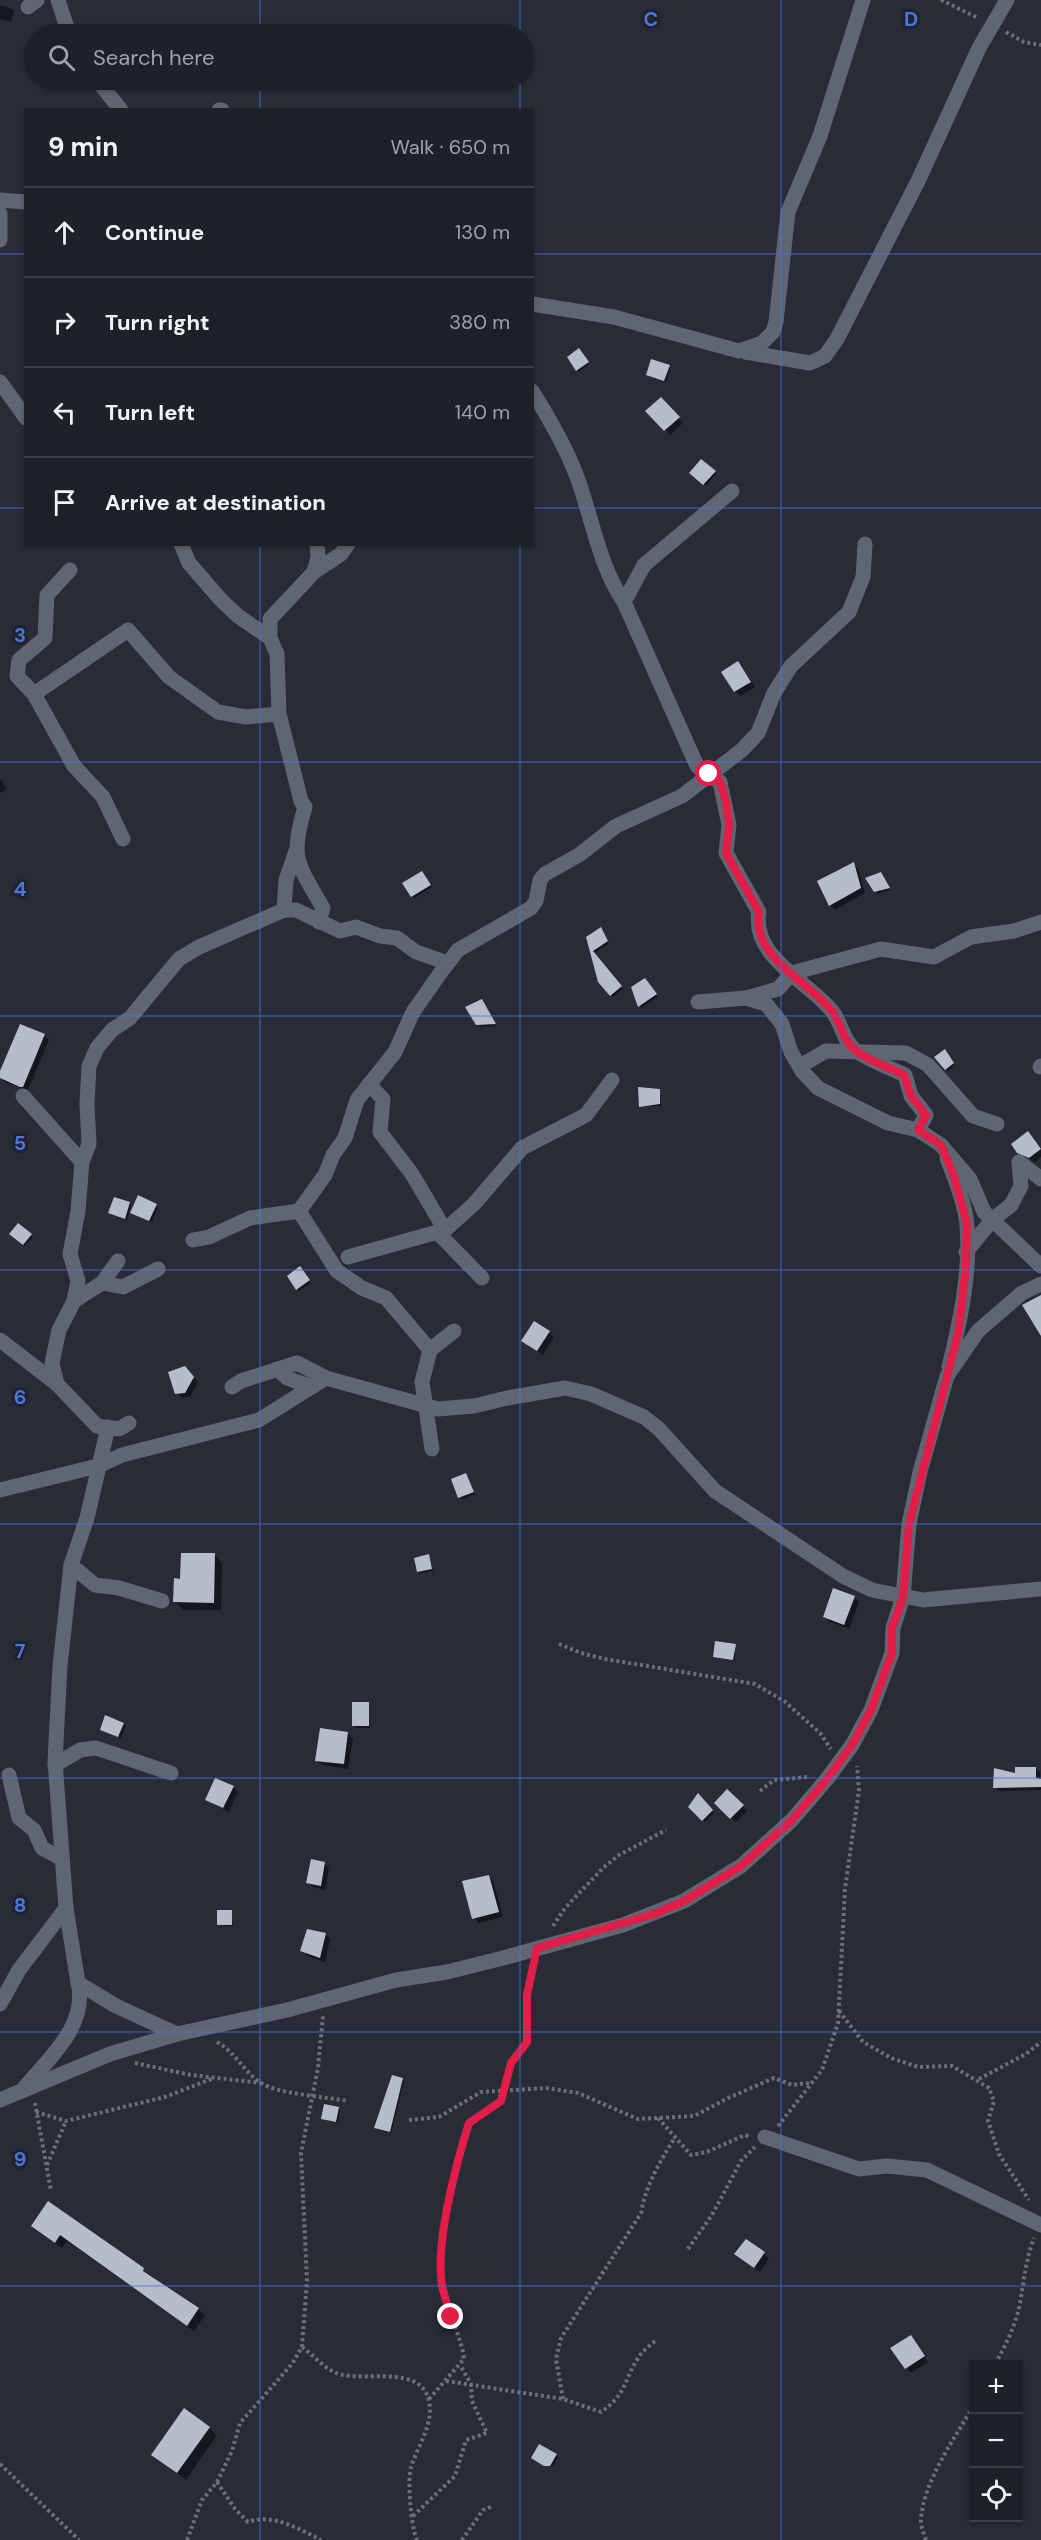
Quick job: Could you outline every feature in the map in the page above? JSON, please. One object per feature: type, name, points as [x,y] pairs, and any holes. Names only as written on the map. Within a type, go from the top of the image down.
[{"type":"street","points":[[58,0],[66,24]]},
{"type":"street","points":[[739,351],[762,343],[773,332],[788,212],[820,136],[863,0]]},
{"type":"street","points":[[534,304],[614,317],[739,351],[810,363],[825,356],[837,339],[918,181],[979,48],[1007,0]]},
{"type":"street","points":[[105,90],[119,108]]},
{"type":"street","points":[[0,200],[24,202]]},
{"type":"street","points":[[0,213],[0,240]]},
{"type":"street","points":[[0,382],[24,415]]},
{"type":"street","points":[[534,394],[548,416],[576,475],[612,585],[624,602],[697,766],[720,782],[726,801],[729,825],[726,853],[759,912],[758,921],[775,961],[792,973],[834,1013],[841,1033],[856,1051],[904,1075],[911,1096],[926,1115],[918,1130]]},
{"type":"street","points":[[624,602],[644,565],[732,491]]},
{"type":"street","points":[[193,1240],[209,1237],[250,1218],[299,1211],[325,1175],[333,1155],[345,1138],[357,1100],[394,1052],[413,1012],[458,950],[531,908],[536,901],[540,880],[545,874],[579,855],[616,826],[682,796],[742,750],[758,733],[774,693],[791,666],[849,612],[863,577],[865,544]]},
{"type":"street","points":[[182,546],[189,563],[221,600],[238,616],[270,638]]},
{"type":"street","points":[[314,572],[318,557],[317,546]]},
{"type":"street","points":[[284,910],[286,880],[296,850],[305,807],[301,801],[279,714],[277,654],[270,638],[270,619],[314,572],[341,555],[347,546]]},
{"type":"street","points":[[70,570],[47,595],[45,638],[19,660],[17,676],[34,694],[74,766],[103,797],[123,839]]},
{"type":"street","points":[[34,694],[128,630],[169,677],[218,712],[246,717],[279,714]]},
{"type":"street","points":[[296,850],[301,873],[323,908],[319,922]]},
{"type":"street","points":[[57,1384],[52,1364],[58,1330],[74,1301],[78,1281],[70,1254],[78,1211],[82,1162],[89,1144],[87,1104],[89,1066],[97,1048],[112,1030],[130,1018],[179,959],[199,947],[284,910],[296,910],[340,931],[357,927],[380,936],[397,938],[416,952],[448,963]]},
{"type":"street","points":[[698,1002],[746,998],[778,989],[792,973],[880,949],[934,957],[971,937],[1014,931],[1041,922]]},
{"type":"street","points":[[746,998],[766,1004],[782,1024],[791,1052],[818,1088],[888,1123],[918,1130],[941,1145],[970,1179],[984,1212],[1041,1266]]},
{"type":"street","points":[[800,1066],[826,1051],[906,1053],[935,1072],[973,1116],[997,1124]]},
{"type":"street","points":[[348,1257],[441,1231],[474,1204],[522,1148],[586,1115],[612,1080]]},
{"type":"street","points":[[369,1084],[383,1100],[380,1132],[412,1174],[441,1231],[482,1278]]},
{"type":"street","points":[[23,1096],[82,1162]]},
{"type":"street","points":[[0,2100],[110,2054],[177,2034],[326,2000],[396,1980],[447,1972],[654,1914],[717,1883],[768,1844],[827,1779],[856,1738],[871,1710],[892,1653],[892,1628],[903,1597],[909,1524],[920,1472],[958,1334],[966,1252],[967,1224],[954,1176],[941,1145]]},
{"type":"street","points":[[966,1252],[992,1220],[1011,1205],[1021,1186],[1019,1162],[1041,1179]]},
{"type":"street","points":[[299,1211],[337,1271],[362,1288],[386,1298],[430,1350]]},
{"type":"street","points":[[74,1301],[102,1283],[118,1261]]},
{"type":"street","points":[[102,1283],[123,1287],[158,1269]]},
{"type":"street","points":[[947,1376],[978,1331],[1022,1293],[1041,1284]]},
{"type":"street","points":[[432,1449],[422,1382],[430,1350],[454,1331]]},
{"type":"street","points":[[0,1340],[57,1384],[98,1426],[119,1429],[129,1423]]},
{"type":"street","points":[[232,1387],[241,1381],[297,1363],[326,1378],[344,1382],[356,1388],[424,1404],[438,1410],[474,1407],[507,1398],[565,1389],[591,1394],[644,1417],[659,1430],[715,1491],[843,1576],[872,1590],[923,1600],[1041,1589]]},
{"type":"street","points":[[277,1369],[287,1378],[312,1387]]},
{"type":"street","points":[[0,1490],[98,1466],[122,1455],[259,1420],[326,1378]]},
{"type":"street","points":[[28,2087],[77,2020],[81,1996],[66,1908],[55,1765],[60,1666],[71,1565],[87,1518],[108,1427]]},
{"type":"street","points":[[71,1565],[95,1585],[119,1588],[162,1601]]},
{"type":"street","points":[[55,1765],[80,1750],[96,1748],[171,1773]]},
{"type":"street","points":[[9,1775],[19,1818],[34,1830],[42,1848],[62,1859]]},
{"type":"street","points":[[0,2004],[19,1970],[66,1908]]},
{"type":"street","points":[[78,1983],[116,2006],[177,2034]]},
{"type":"street","points":[[765,2137],[859,2169],[887,2166],[927,2170],[1040,2224]]},
{"type":"path","points":[[559,1644],[605,1659],[755,1684],[784,1701],[820,1733],[840,1761]]},
{"type":"path","points":[[765,2137],[795,2108],[810,2083],[822,2070],[839,2011],[845,1889],[859,1790],[856,1738]]},
{"type":"path","points":[[760,1791],[774,1780],[806,1777],[827,1779]]},
{"type":"path","points":[[429,2399],[464,2359],[442,2283],[442,2250],[447,2215],[469,2123],[501,2101],[511,2063],[527,2042],[527,1995],[537,1948],[565,1908],[603,1868],[619,1855],[666,1830]]},
{"type":"path","points":[[188,2540],[202,2500],[217,2482],[232,2451],[240,2423],[292,2364],[302,2348],[307,2281],[301,2153],[313,2095],[326,2000]]},
{"type":"path","points":[[839,2011],[863,2042],[891,2058],[918,2067],[952,2066],[979,2079],[989,2088],[994,2101],[988,2121],[999,2154],[1032,2205],[1040,2224],[1026,2259],[1020,2305],[1007,2344],[997,2360]]},
{"type":"path","points":[[196,2030],[227,2047],[262,2083]]},
{"type":"path","points":[[979,2079],[1026,2054],[1041,2042]]},
{"type":"path","points":[[110,2054],[147,2068],[262,2083],[348,2101]]},
{"type":"path","points":[[36,2112],[66,2121],[165,2097],[214,2078]]},
{"type":"path","points":[[409,2120],[439,2117],[482,2092],[546,2088],[579,2092],[638,2119],[694,2116],[774,2078],[792,2085],[810,2083]]},
{"type":"path","points":[[28,2087],[36,2112],[51,2191]]},
{"type":"path","points":[[658,2118],[674,2139],[691,2155],[707,2152],[745,2135],[760,2142],[741,2161],[712,2215],[688,2249]]},
{"type":"path","points":[[46,2166],[66,2121]]},
{"type":"path","points":[[563,2399],[556,2359],[561,2338],[640,2213],[644,2194],[674,2139]]},
{"type":"path","points":[[445,2381],[563,2399],[601,2412],[615,2403],[625,2389],[639,2356],[657,2339]]},
{"type":"path","points":[[302,2348],[324,2366],[340,2374],[393,2377],[417,2382],[427,2390],[431,2409],[424,2438],[411,2468],[413,2516],[417,2540]]},
{"type":"path","points":[[413,2516],[455,2476],[466,2440],[487,2433],[472,2401],[471,2384],[460,2365]]},
{"type":"path","points":[[926,2540],[921,2522],[927,2495],[945,2454],[969,2413]]},
{"type":"path","points":[[0,2464],[79,2540]]},
{"type":"path","points":[[217,2482],[235,2509],[248,2522],[260,2518],[285,2523],[321,2540]]},
{"type":"path","points":[[462,2540],[483,2510],[493,2506]]},
{"type":"building","points":[[579,348],[589,362],[576,371],[567,357]]},
{"type":"building","points":[[651,359],[670,365],[664,381],[646,375]]},
{"type":"building","points":[[661,397],[680,417],[664,431],[645,411]]},
{"type":"building","points":[[701,459],[716,471],[703,485],[689,473]]},
{"type":"building","points":[[738,661],[751,682],[734,692],[721,672]]},
{"type":"building","points":[[854,862],[861,888],[829,906],[817,881]]},
{"type":"building","points":[[422,871],[431,885],[411,897],[402,883]]},
{"type":"building","points":[[881,872],[890,888],[874,892],[865,878]]},
{"type":"building","points":[[601,927],[608,941],[593,951],[622,986],[610,996],[598,982],[586,937]]},
{"type":"building","points":[[645,978],[657,994],[638,1007],[631,987]]},
{"type":"building","points":[[482,999],[496,1024],[476,1025],[465,1007]]},
{"type":"building","points":[[20,1024],[45,1034],[23,1087],[0,1078],[0,1071]]},
{"type":"building","points":[[945,1049],[954,1063],[945,1070],[934,1057]]},
{"type":"building","points":[[638,1087],[660,1089],[660,1104],[639,1107]]},
{"type":"building","points":[[1028,1131],[1041,1149],[1029,1158],[1017,1153],[1011,1144]]},
{"type":"building","points":[[138,1195],[157,1204],[149,1221],[130,1213]]},
{"type":"building","points":[[114,1197],[130,1202],[125,1219],[108,1213]]},
{"type":"building","points":[[18,1223],[32,1234],[23,1245],[9,1234]]},
{"type":"building","points":[[300,1266],[310,1280],[296,1290],[287,1276]]},
{"type":"building","points":[[1041,1295],[1041,1336],[1022,1305]]},
{"type":"building","points":[[534,1321],[550,1331],[537,1351],[521,1341]]},
{"type":"building","points":[[185,1366],[194,1377],[185,1393],[175,1394],[168,1372]]},
{"type":"building","points":[[466,1473],[474,1492],[458,1498],[451,1479]]},
{"type":"building","points":[[181,1553],[215,1553],[214,1603],[173,1602],[174,1578],[180,1579]]},
{"type":"building","points":[[429,1554],[432,1569],[417,1572],[414,1558]]},
{"type":"building","points":[[833,1588],[855,1596],[844,1625],[823,1617]]},
{"type":"building","points":[[715,1641],[736,1644],[733,1660],[713,1657]]},
{"type":"building","points":[[352,1702],[369,1702],[369,1726],[352,1726]]},
{"type":"building","points":[[105,1715],[124,1723],[118,1737],[100,1730]]},
{"type":"building","points":[[320,1728],[348,1732],[344,1764],[315,1761]]},
{"type":"building","points":[[1015,1767],[1036,1767],[1036,1778],[1041,1779],[1041,1787],[993,1788],[994,1768],[1015,1773]]},
{"type":"building","points":[[215,1778],[234,1786],[223,1808],[205,1800]]},
{"type":"building","points":[[727,1789],[744,1805],[730,1819],[714,1803]]},
{"type":"building","points":[[698,1793],[713,1810],[702,1821],[688,1807]]},
{"type":"building","points":[[311,1859],[325,1862],[321,1886],[306,1883]]},
{"type":"building","points":[[489,1875],[499,1912],[472,1919],[462,1881]]},
{"type":"building","points":[[217,1910],[232,1910],[232,1925],[217,1925]]},
{"type":"building","points":[[307,1929],[326,1933],[320,1958],[300,1951]]},
{"type":"building","points":[[392,2075],[403,2078],[390,2132],[374,2128]]},
{"type":"building","points":[[324,2104],[339,2107],[336,2122],[321,2119]]},
{"type":"building","points":[[48,2201],[144,2268],[143,2271],[199,2308],[187,2326],[60,2235],[55,2243],[31,2226]]},
{"type":"building","points":[[746,2239],[765,2252],[754,2268],[734,2254]]},
{"type":"building","points":[[911,2335],[925,2356],[905,2369],[890,2348]]},
{"type":"building","points":[[184,2408],[210,2427],[177,2473],[151,2455]]},
{"type":"building","points":[[539,2444],[557,2454],[550,2466],[544,2466],[531,2458]]},
{"type":"route","points":[[451,2317],[442,2283],[442,2250],[463,2141],[469,2123],[501,2101],[511,2063],[527,2042],[527,1995],[537,1948],[654,1914],[717,1883],[741,1866],[792,1820],[827,1779],[852,1745],[871,1710],[892,1653],[892,1628],[903,1597],[909,1524],[920,1472],[958,1334],[965,1275],[967,1224],[954,1176],[941,1145],[918,1130],[926,1115],[911,1096],[904,1075],[856,1051],[841,1033],[834,1013],[792,973],[775,961],[758,921],[759,912],[726,853],[729,825],[726,801],[720,782],[709,774]]}]
